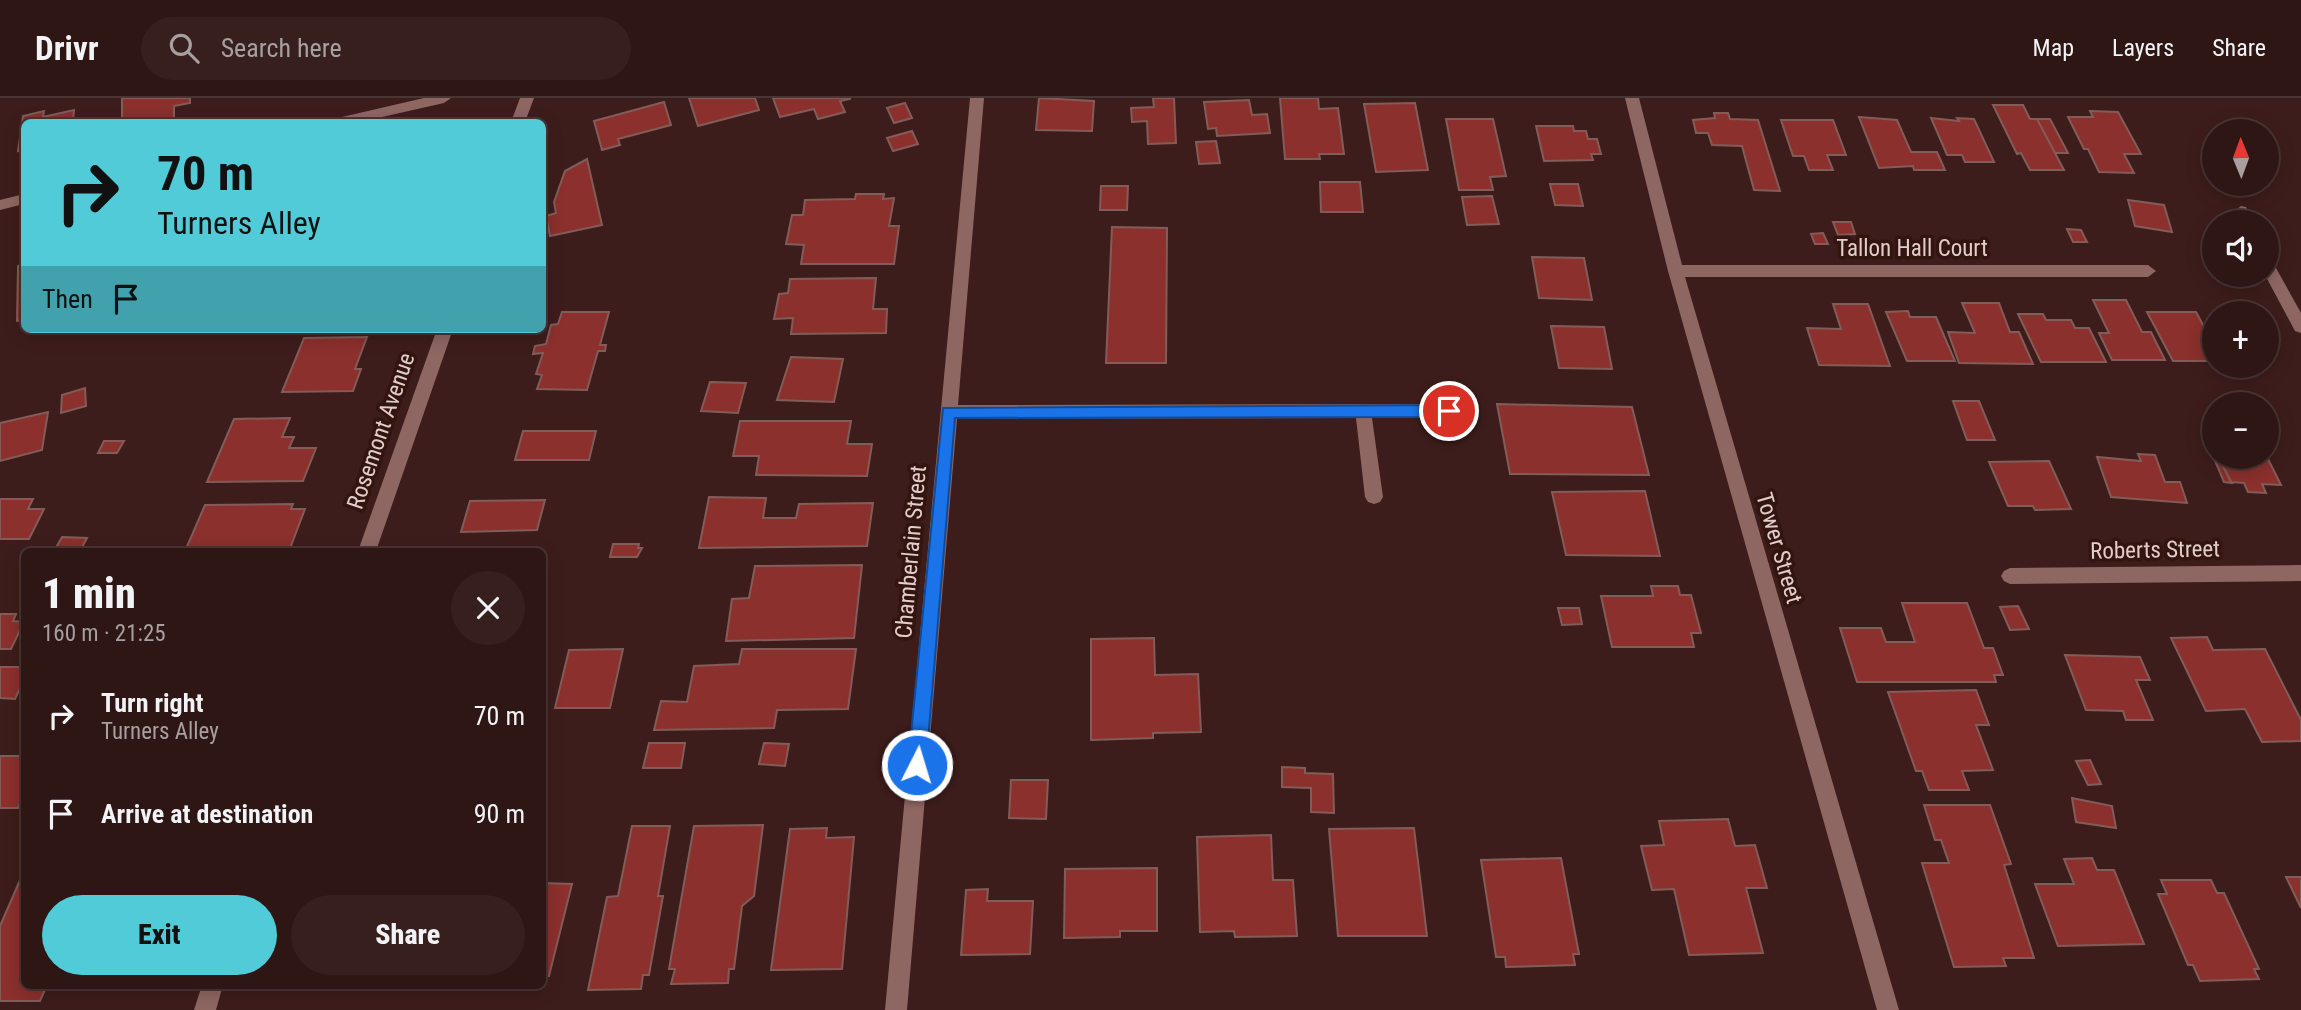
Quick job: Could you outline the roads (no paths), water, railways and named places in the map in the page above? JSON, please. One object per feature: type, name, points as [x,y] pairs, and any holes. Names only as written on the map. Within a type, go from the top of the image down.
[{"type":"street","points":[[355,119],[444,98]]},
{"type":"street","points":[[519,119],[527,98]]},
{"type":"street","name":"Chamberlain Street","points":[[896,1010],[977,98]]},
{"type":"street","name":"Tower Street","points":[[1632,98],[1675,271],[1888,1010]]},
{"type":"street","points":[[0,205],[21,200]]},
{"type":"street","name":"Tallon Hall Court","points":[[1675,271],[2148,271]]},
{"type":"street","points":[[2279,287],[2301,327]]},
{"type":"street","name":"Rosemont Avenue","points":[[368,548],[444,333]]},
{"type":"street","points":[[1363,411],[1374,497]]},
{"type":"street","points":[[948,412],[1449,411]]},
{"type":"street","name":"Roberts Street","points":[[2010,576],[2301,573]]},
{"type":"street","points":[[205,1010],[212,989]]}]
